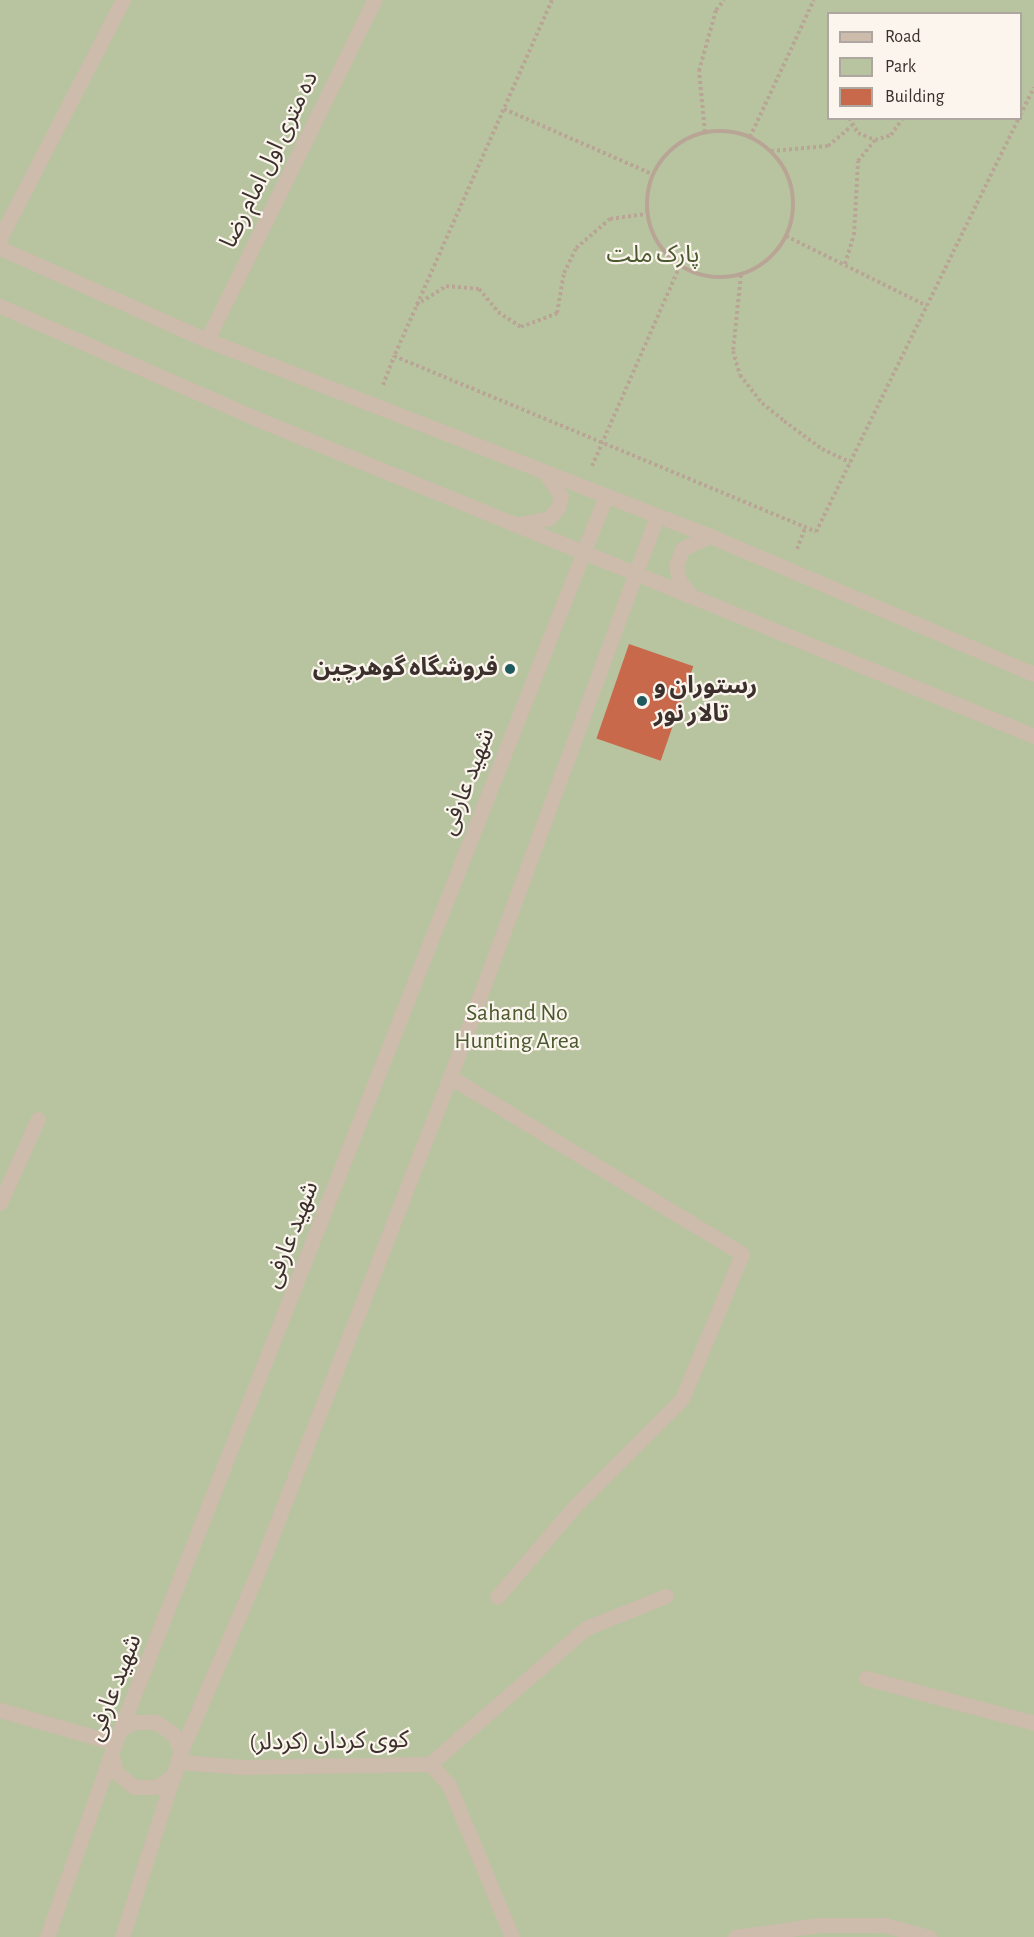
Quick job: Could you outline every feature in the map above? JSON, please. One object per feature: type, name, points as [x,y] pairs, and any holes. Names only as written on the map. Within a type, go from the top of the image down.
[{"type":"street","points":[[0,238],[123,0]]},
{"type":"street","name":"ده متری اول امام رضا","points":[[207,340],[374,0]]},
{"type":"street","points":[[0,248],[207,340],[711,536],[1034,674]]},
{"type":"street","points":[[0,306],[257,419],[1034,736]]},
{"type":"street","points":[[516,525],[549,518],[558,508],[561,496],[543,470]]},
{"type":"street","name":"شهید عارفی","points":[[47,1937],[114,1750],[582,551],[606,495]]},
{"type":"street","points":[[122,1937],[179,1762],[257,1574],[450,1077],[657,516]]},
{"type":"street","points":[[692,596],[679,580],[676,565],[683,548],[711,536]]},
{"type":"street","points":[[450,1077],[742,1254],[682,1399],[574,1507],[497,1597]]},
{"type":"street","points":[[0,1203],[38,1119]]},
{"type":"street","points":[[430,1764],[586,1628],[666,1596]]},
{"type":"street","points":[[866,1678],[1034,1724]]},
{"type":"street","points":[[0,1710],[114,1750],[116,1772],[134,1787],[157,1787],[179,1762]]},
{"type":"street","points":[[124,1727],[136,1722],[156,1722],[172,1734],[179,1762]]},
{"type":"street","name":"کوی کردان (کردلر)","points":[[179,1762],[244,1767],[430,1764],[449,1785],[512,1937]]},
{"type":"street","points":[[735,1937],[819,1925],[885,1925],[929,1937]]},
{"type":"path","points":[[375,405],[393,356],[552,0]]},
{"type":"path","points":[[705,132],[699,71],[716,10],[724,0]]},
{"type":"path","points":[[750,137],[814,0]]},
{"type":"path","points":[[1022,113],[1034,87]]},
{"type":"path","points":[[504,109],[652,174]]},
{"type":"path","points":[[850,120],[852,126],[874,140]]},
{"type":"path","points":[[844,264],[854,235],[858,161],[874,140],[891,135],[902,120]]},
{"type":"path","points":[[393,356],[816,532],[1019,120]]},
{"type":"path","points":[[771,151],[828,146],[852,126]]},
{"type":"path","points":[[728,131],[750,137],[771,151],[786,172],[794,196],[792,222],[786,236],[764,264],[741,275],[716,279],[680,266],[655,241],[647,214],[646,196],[652,174],[665,154],[683,140],[705,132],[728,131]]},
{"type":"path","points":[[416,305],[447,286],[478,289],[498,312],[522,327],[557,313],[564,273],[576,248],[610,219],[647,214]]},
{"type":"path","points":[[786,236],[927,306]]},
{"type":"path","points":[[603,443],[680,266]]},
{"type":"path","points":[[741,275],[733,351],[740,375],[762,403],[784,421],[822,449],[850,462]]},
{"type":"green space","name":"Sahand No Hunting Area","points":[[0,0],[1034,0],[1034,1937],[0,1937]]},
{"type":"building","name":"رستوران و تالار نور","points":[[629,644],[693,666],[661,761],[596,739]]},
{"type":"place","name":"فروشگاه گوهرچین","points":[[510,669]]},
{"type":"place","name":"رستوران و تالار نور","points":[[642,701]]},
{"type":"park label","name":"پارک ملت","points":[[653,256]]}]
